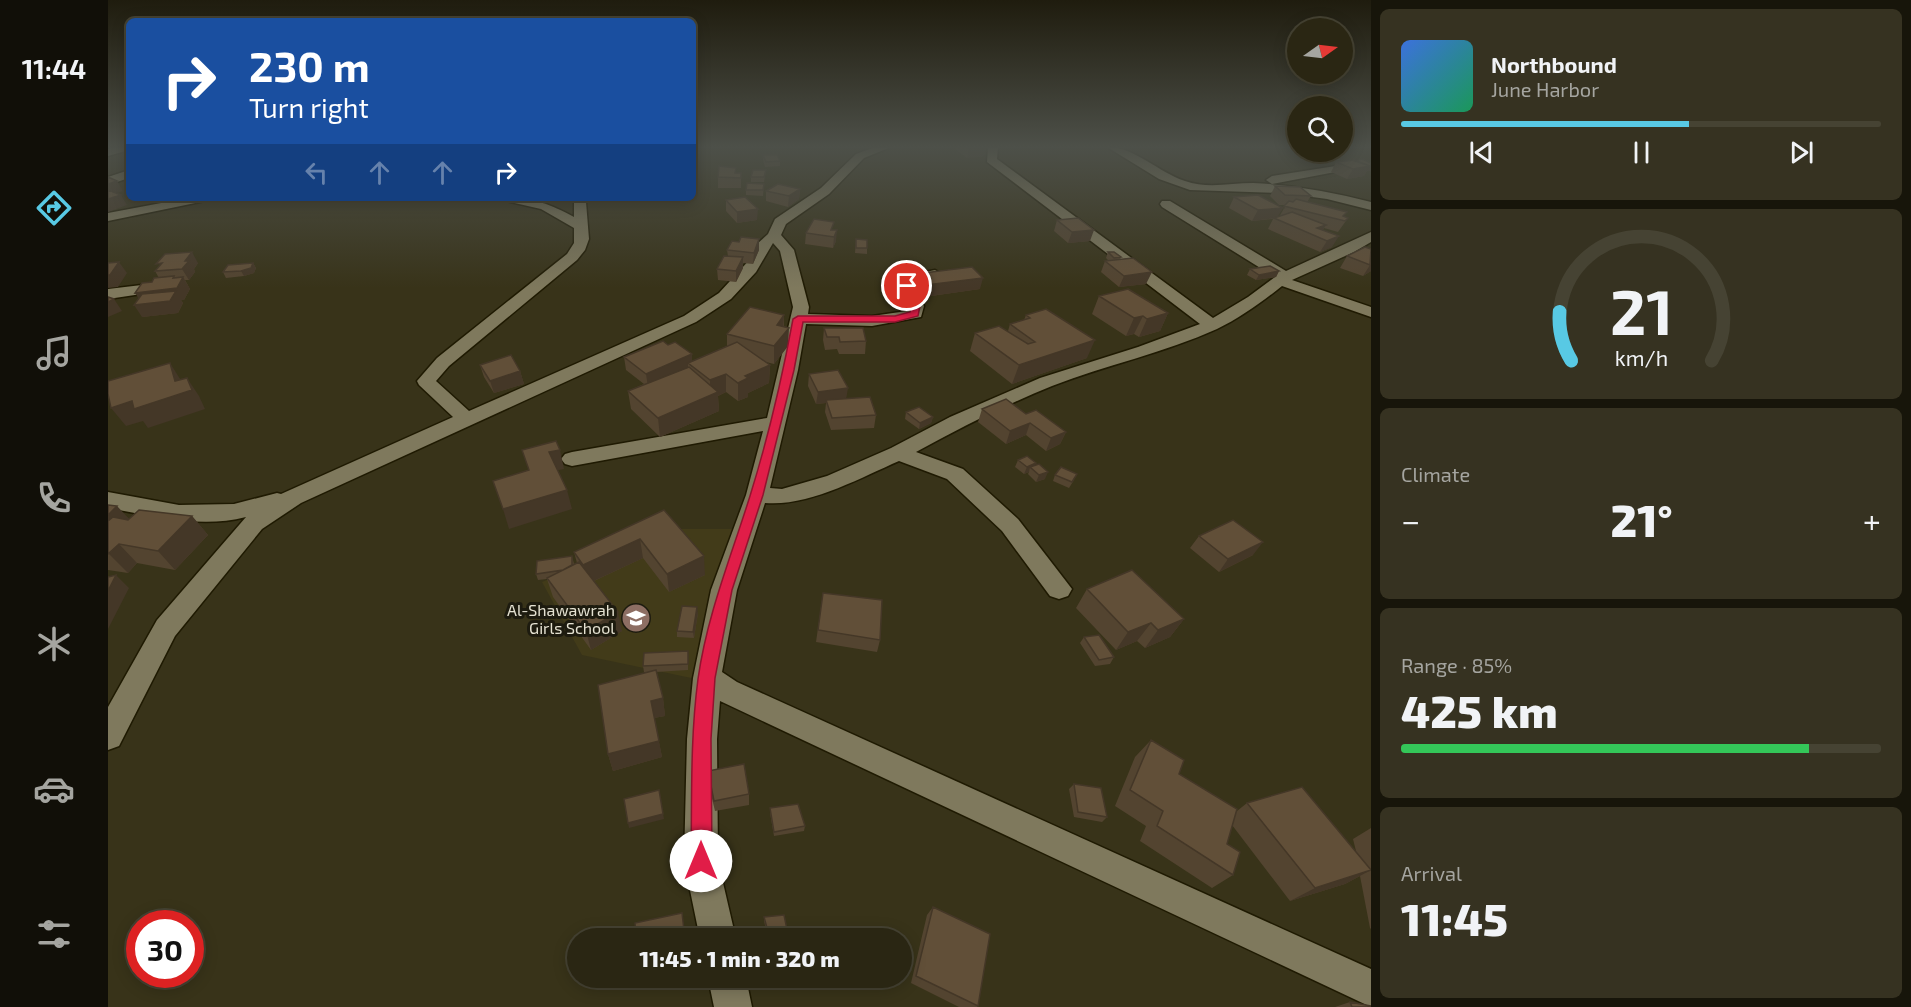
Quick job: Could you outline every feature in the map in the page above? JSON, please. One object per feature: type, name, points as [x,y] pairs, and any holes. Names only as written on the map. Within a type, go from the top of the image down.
[{"type":"street","points":[[108,500],[179,513],[234,512],[293,497],[690,319],[725,296],[751,269],[760,257],[765,244],[774,236],[780,222],[821,194]]},
{"type":"street","points":[[1038,194],[1212,325]]},
{"type":"street","points":[[1308,210],[1312,194]]},
{"type":"street","points":[[1321,194],[1371,206]]},
{"type":"street","points":[[108,217],[148,208],[177,206],[192,201]]},
{"type":"street","points":[[523,201],[545,206],[580,226]]},
{"type":"street","points":[[467,420],[426,381],[443,362],[572,257],[580,248],[583,237],[580,226],[581,201]]},
{"type":"street","points":[[1166,204],[1283,279],[1371,312]]},
{"type":"street","points":[[716,928],[701,861],[702,739],[707,678],[724,590],[757,495],[789,370],[801,307],[788,250],[774,236]]},
{"type":"street","points":[[757,495],[782,497],[836,481],[898,453],[957,421],[1047,382],[1144,351],[1212,325],[1283,279],[1349,249],[1371,236]]},
{"type":"street","points":[[1349,249],[1371,256]]},
{"type":"street","points":[[798,319],[875,320],[895,319],[915,314],[916,306],[908,294],[907,286],[910,279],[935,275]]},
{"type":"street","points":[[108,294],[150,289]]},
{"type":"street","points":[[572,459],[775,423]]},
{"type":"street","points":[[898,453],[955,474],[1010,525],[1059,589]]},
{"type":"street","points":[[108,736],[166,628],[254,523],[293,497]]},
{"type":"street","points":[[707,678],[727,691],[1371,989]]},
{"type":"street","points":[[729,988],[733,1007]]},
{"type":"shaded area","name":"Al-Shawawrah Girls School","points":[[666,529],[733,529],[696,679],[582,655],[542,582]]},
{"type":"building","points":[[108,194],[121,195],[108,199]]},
{"type":"building","points":[[1309,194],[1311,196],[1285,195]]},
{"type":"building","points":[[1258,195],[1283,208],[1258,210],[1234,197]]},
{"type":"building","points":[[745,197],[758,209],[737,212],[726,200]]},
{"type":"building","points":[[1296,199],[1347,212],[1343,216],[1348,218],[1345,221],[1284,206]]},
{"type":"building","points":[[1292,212],[1326,225],[1317,228],[1339,236],[1327,241],[1274,218]]},
{"type":"building","points":[[1078,218],[1094,230],[1072,232],[1057,220]]},
{"type":"building","points":[[814,219],[834,222],[831,230],[837,230],[834,237],[806,233]]},
{"type":"building","points":[[741,237],[759,239],[754,253],[727,250],[732,241],[739,242]]},
{"type":"building","points":[[856,239],[867,240],[867,248],[856,248]]},
{"type":"building","points":[[1365,247],[1371,249],[1370,265],[1347,256]]},
{"type":"building","points":[[192,252],[185,261],[189,261],[182,269],[155,271],[162,263],[156,264],[165,254]]},
{"type":"building","points":[[1108,252],[1114,252],[1121,257],[1114,258]]},
{"type":"building","points":[[724,256],[743,257],[736,271],[717,269]]},
{"type":"building","points":[[1133,258],[1152,272],[1124,276],[1105,261]]},
{"type":"building","points":[[119,262],[110,275],[108,275],[108,263]]},
{"type":"building","points":[[253,263],[251,268],[241,271],[223,272],[228,265]]},
{"type":"building","points":[[1270,266],[1279,271],[1259,275],[1250,269]]},
{"type":"building","points":[[972,267],[983,278],[926,285],[915,274]]},
{"type":"building","points":[[174,276],[173,278],[183,277],[177,288],[135,293],[142,283],[152,282],[154,278]]},
{"type":"building","points":[[1128,289],[1168,313],[1147,319],[1143,316],[1134,318],[1099,296]]},
{"type":"building","points":[[176,291],[170,301],[134,305],[142,294]]},
{"type":"building","points":[[750,307],[784,315],[777,325],[789,328],[774,346],[727,334]]},
{"type":"building","points":[[1046,309],[1095,340],[1019,365],[975,333],[999,326],[1028,344],[1035,342],[1010,324],[1030,318],[1026,315]]},
{"type":"building","points":[[824,328],[863,328],[866,341],[840,342],[839,337],[827,337]]},
{"type":"building","points":[[663,341],[668,345],[675,342],[692,354],[646,374],[624,357]]},
{"type":"building","points":[[737,342],[770,365],[745,376],[748,378],[738,383],[726,374],[710,380],[688,363]]},
{"type":"building","points":[[511,355],[520,371],[490,381],[480,365]]},
{"type":"building","points":[[170,363],[175,381],[187,378],[192,390],[134,409],[132,401],[111,408],[108,381]]},
{"type":"building","points":[[689,367],[718,392],[658,418],[628,391]]},
{"type":"building","points":[[838,370],[848,388],[818,392],[809,374]]},
{"type":"building","points":[[870,397],[876,415],[832,418],[826,400]]},
{"type":"building","points":[[1006,399],[1026,414],[1036,410],[1066,432],[1051,438],[1030,423],[1010,431],[982,409]]},
{"type":"building","points":[[919,407],[933,417],[920,423],[906,412]]},
{"type":"building","points":[[556,441],[560,450],[549,452],[567,490],[503,509],[493,481],[529,470],[522,450]]},
{"type":"building","points":[[1027,456],[1036,463],[1027,467],[1018,460]]},
{"type":"building","points":[[1039,464],[1048,472],[1039,475],[1030,467]]},
{"type":"building","points":[[1061,467],[1077,474],[1072,482],[1055,475]]},
{"type":"building","points":[[108,505],[117,506],[108,515]]},
{"type":"building","points":[[139,510],[192,516],[158,551],[119,544],[108,554],[108,521],[113,517],[128,520]]},
{"type":"building","points":[[664,510],[704,556],[667,574],[640,539],[583,565],[574,552]]},
{"type":"building","points":[[1233,520],[1263,542],[1228,559],[1199,536]]},
{"type":"building","points":[[572,556],[572,565],[563,570],[536,574],[537,561]]},
{"type":"building","points":[[579,562],[618,612],[586,631],[547,578]]},
{"type":"building","points":[[1132,570],[1184,619],[1158,630],[1151,623],[1128,632],[1087,589]]},
{"type":"building","points":[[116,575],[108,591],[108,577]]},
{"type":"building","points":[[823,593],[882,600],[880,640],[818,630]]},
{"type":"building","points":[[682,606],[697,607],[693,632],[677,631]]},
{"type":"building","points":[[1099,635],[1114,657],[1099,660],[1084,637]]},
{"type":"building","points":[[688,651],[688,664],[643,666],[644,653]]},
{"type":"building","points":[[656,670],[663,698],[651,701],[659,741],[608,754],[598,685]]},
{"type":"building","points":[[1151,740],[1184,760],[1179,774],[1237,809],[1227,844],[1240,852],[1233,875],[1157,826],[1163,811],[1130,790]]},
{"type":"building","points":[[744,764],[749,794],[714,801],[708,771]]},
{"type":"building","points":[[1074,784],[1101,788],[1107,817],[1078,812]]},
{"type":"building","points":[[1302,787],[1371,870],[1315,888],[1247,803]]},
{"type":"building","points":[[659,790],[663,814],[628,823],[624,799]]},
{"type":"building","points":[[798,804],[805,826],[774,832],[770,808]]},
{"type":"building","points":[[933,907],[990,934],[978,1006],[916,976]]},
{"type":"building","points":[[682,913],[684,928],[635,928],[635,923]]},
{"type":"building","points":[[784,915],[787,928],[767,928],[764,917]]},
{"type":"building","points":[[1350,1002],[1371,1006],[1371,1007],[1352,1007]]},
{"type":"place","name":"Al-Shawawrah Girls School","points":[[636,618]]},
{"type":"route","points":[[701,861],[702,739],[707,678],[724,590],[757,495],[789,370],[798,319],[865,321],[895,319],[915,314],[916,306],[908,294],[907,286]]}]
